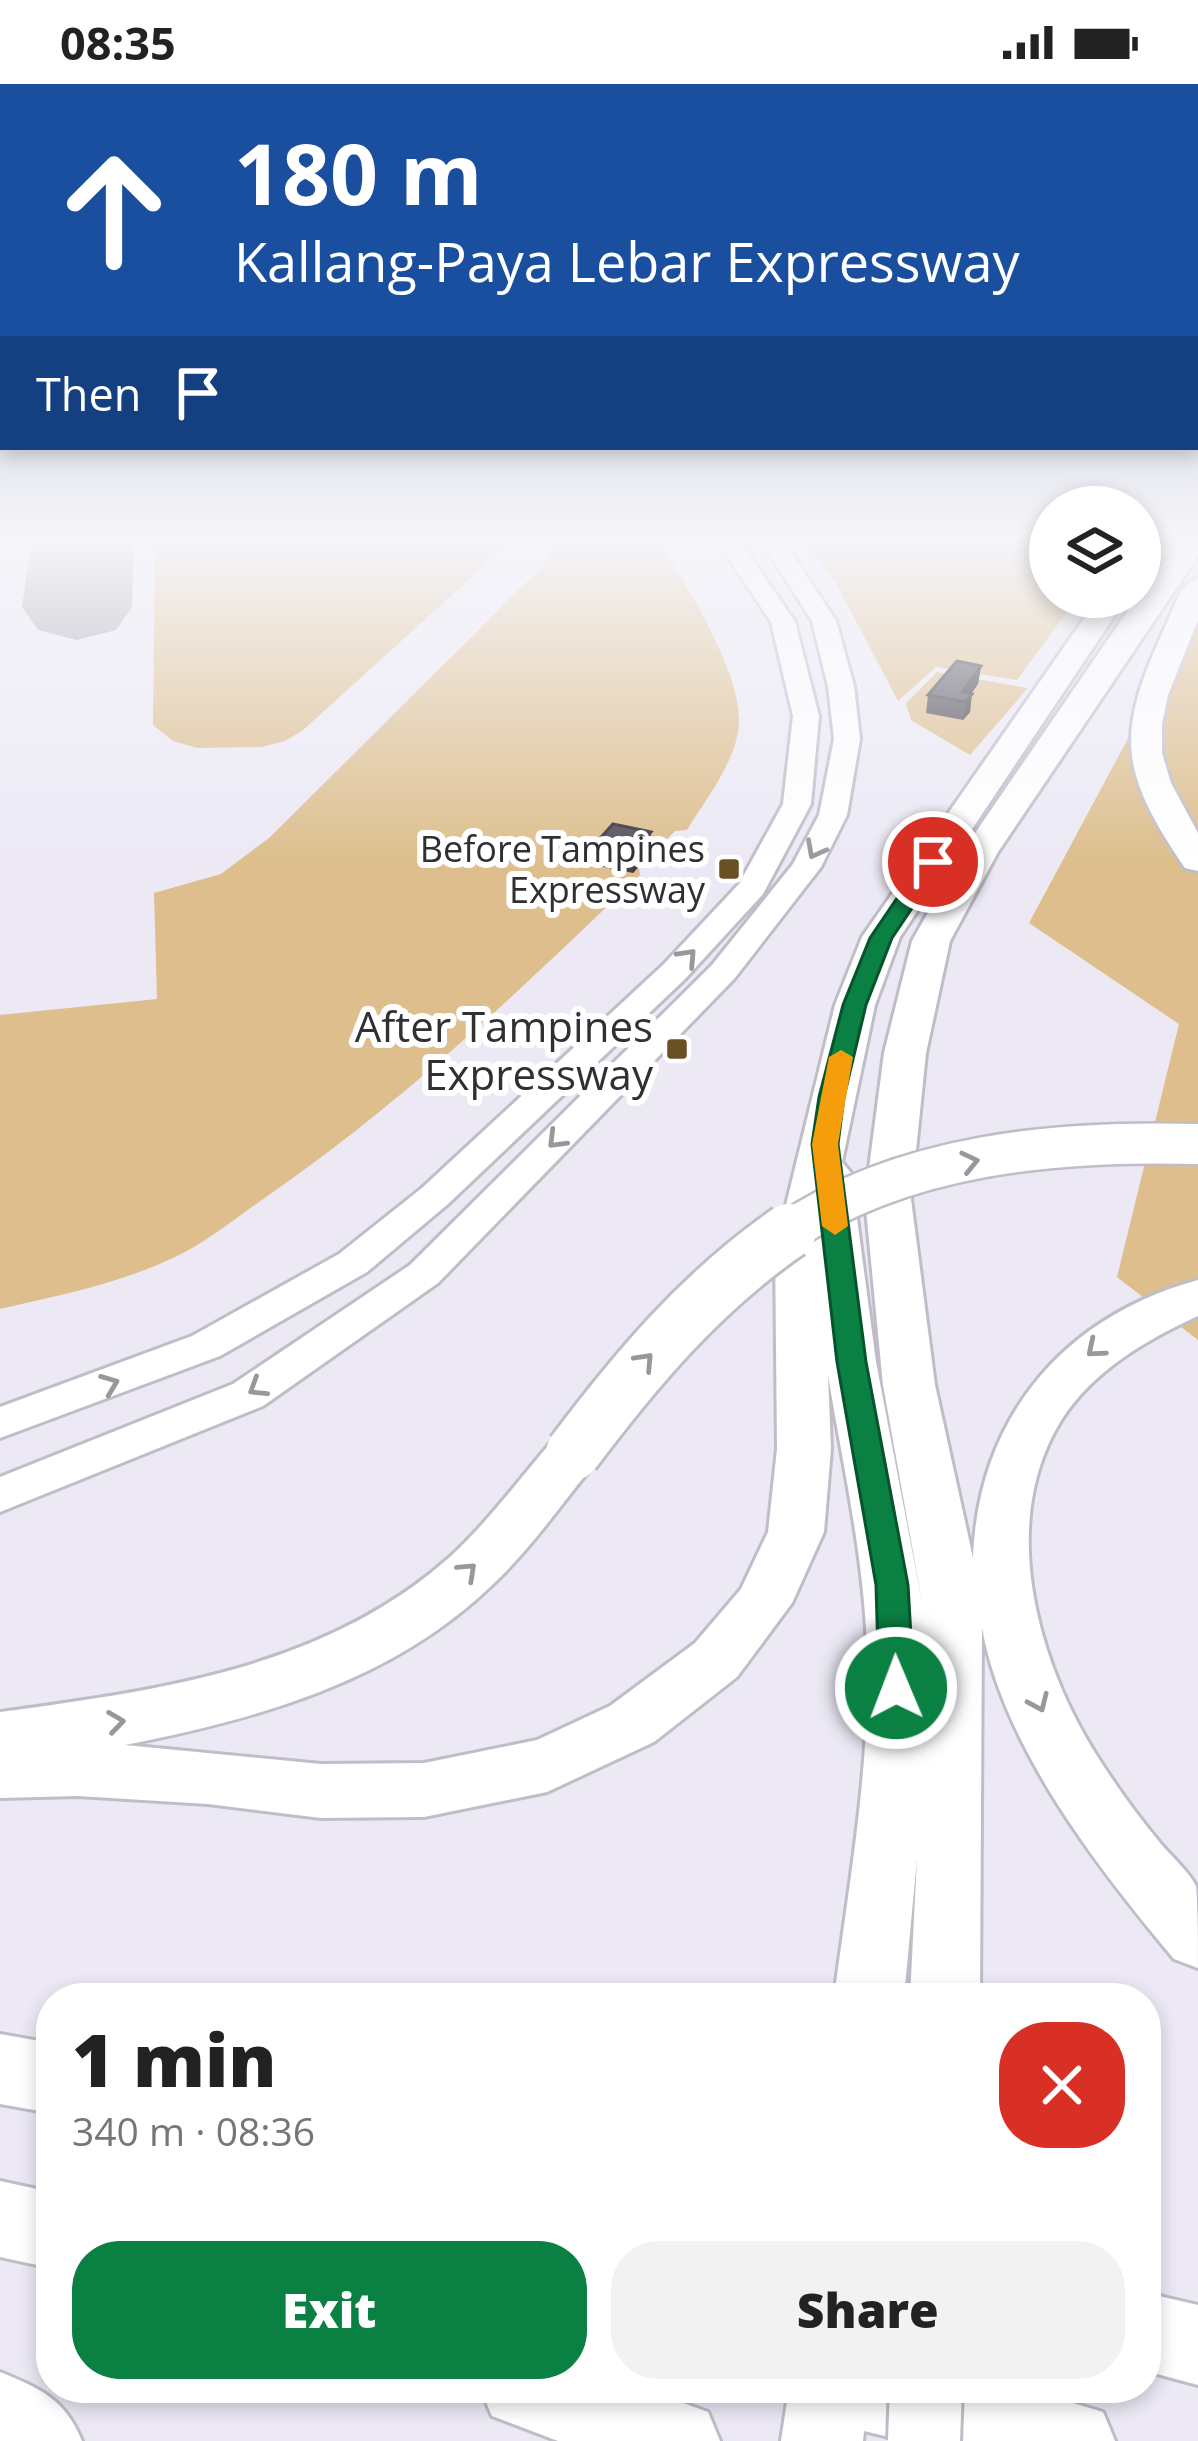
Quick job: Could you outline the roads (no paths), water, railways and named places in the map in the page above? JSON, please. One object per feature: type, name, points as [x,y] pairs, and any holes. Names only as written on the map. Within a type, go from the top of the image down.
[{"type":"highway","points":[[0,1771],[78,1769],[321,1791],[424,1790],[547,1766],[632,1724],[716,1660],[763,1603],[796,1532],[804,1449],[799,1250],[855,1005],[881,938],[1079,647]]},
{"type":"highway","points":[[871,1983],[895,1757],[897,1653],[892,1585],[901,1329],[888,1199],[905,1053],[931,941],[980,852],[1118,647]]},
{"type":"highway","points":[[1171,647],[1148,699],[1142,736],[1149,770],[1171,822],[1198,860]]},
{"type":"highway","points":[[825,1144],[851,1362],[950,1582],[956,1664],[945,1983]]},
{"type":"highway","points":[[0,1738],[142,1719],[276,1685],[384,1636],[469,1573],[573,1454],[635,1371],[727,1279],[784,1235],[838,1204],[910,1177],[983,1158],[1077,1147],[1198,1144]]},
{"type":"highway","points":[[1198,1296],[1144,1316],[1102,1342],[1071,1370],[1022,1440],[998,1542],[1010,1626],[1037,1702],[1082,1786],[1147,1878],[1198,1937]]},
{"type":"highway","points":[[0,2069],[36,2075]]},
{"type":"highway","points":[[0,2219],[36,2227]]},
{"type":"highway","points":[[1161,2335],[1198,2344]]},
{"type":"highway","points":[[565,2403],[679,2441]]},
{"type":"highway","points":[[822,2441],[827,2403]]},
{"type":"highway","points":[[916,2403],[1074,2441]]},
{"type":"highway","points":[[923,2441],[925,2403]]},
{"type":"highway","points":[[0,2413],[41,2441]]},
{"type":"main road","points":[[0,1423],[206,1346],[353,1263],[436,1196],[674,972],[752,888],[797,804],[806,716],[793,647]]},
{"type":"main road","points":[[0,1495],[248,1395],[424,1274],[723,972],[806,866],[833,815],[848,739],[831,647]]},
{"type":"place","name":"Before Tampines Expressway","points":[[729,869]]},
{"type":"place","name":"After Tampines Expressway","points":[[677,1049]]}]
